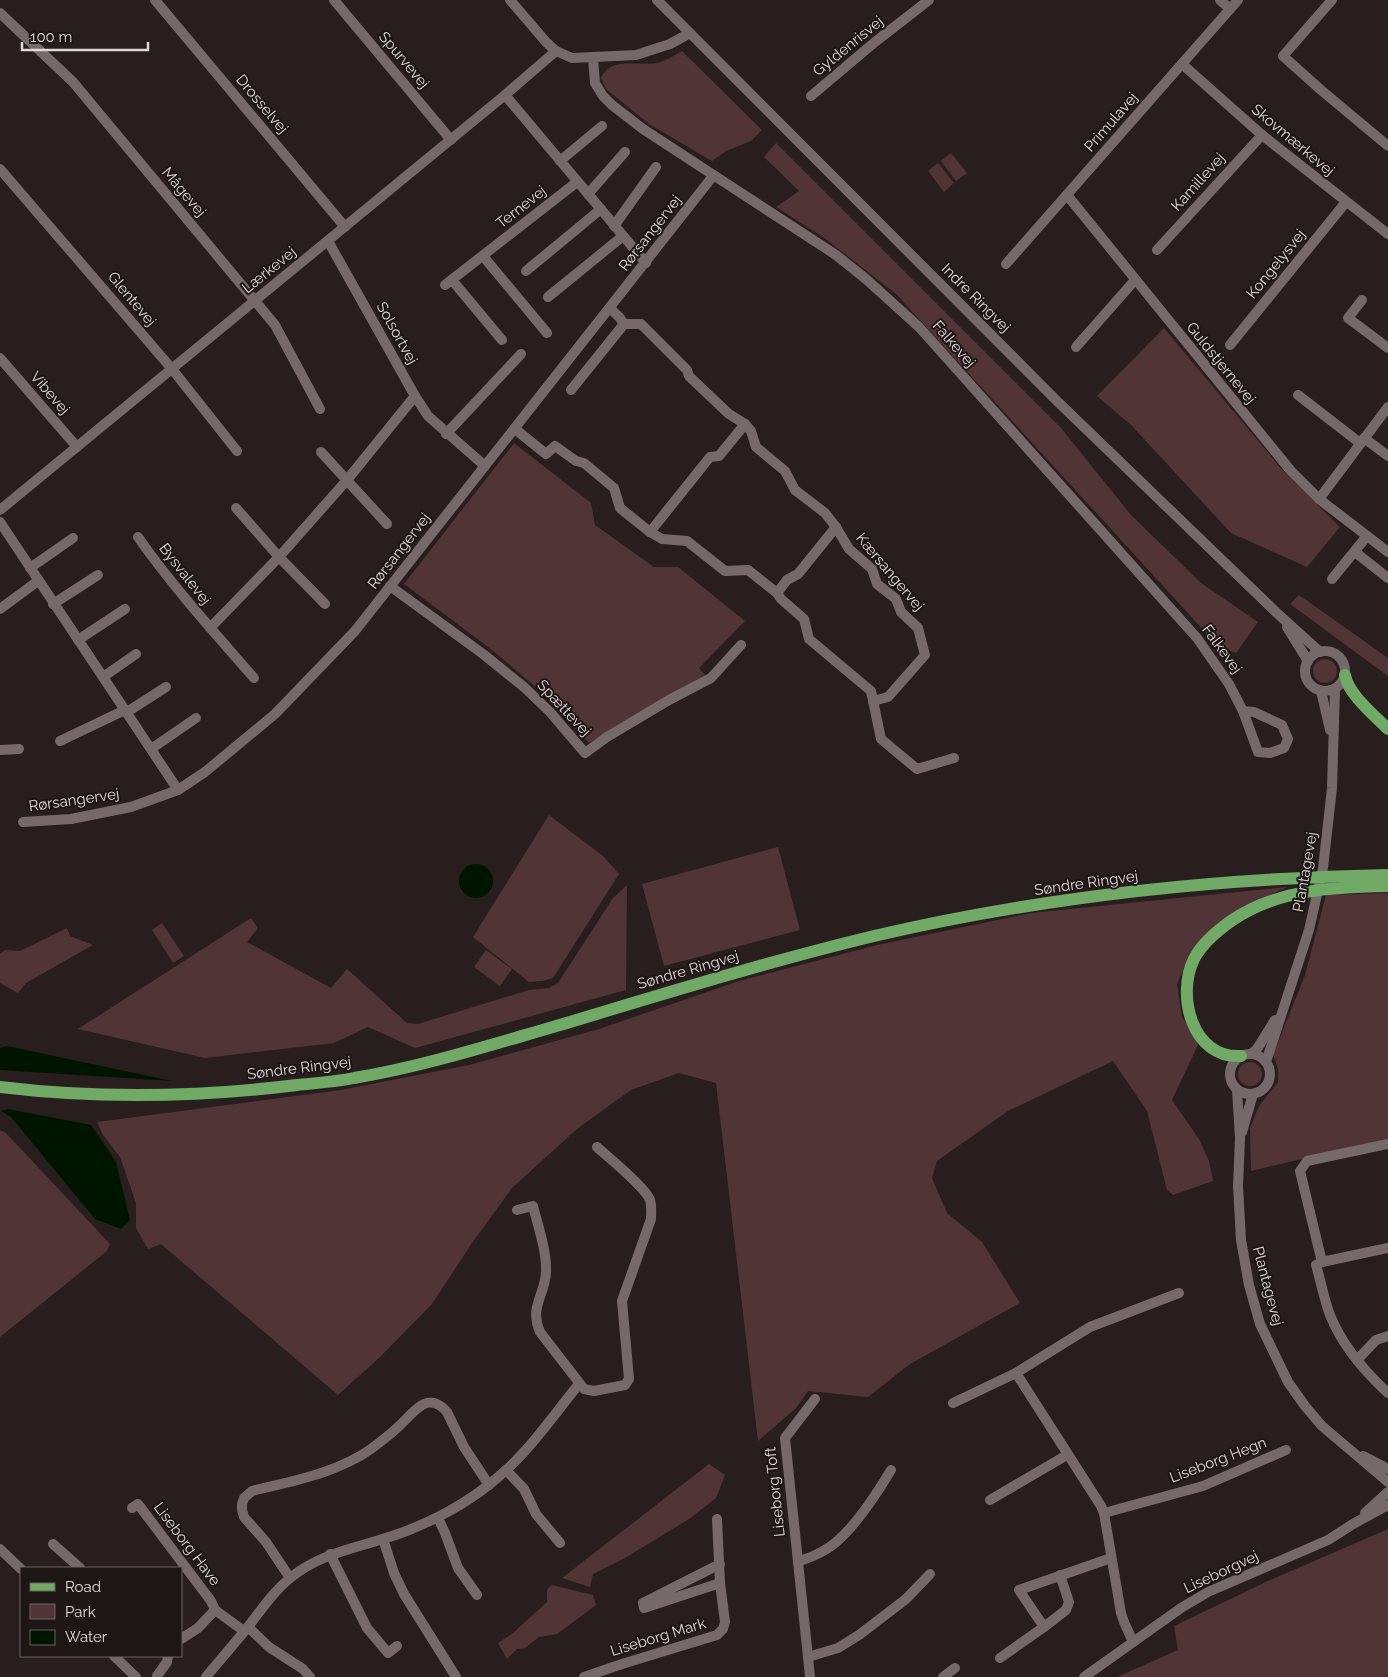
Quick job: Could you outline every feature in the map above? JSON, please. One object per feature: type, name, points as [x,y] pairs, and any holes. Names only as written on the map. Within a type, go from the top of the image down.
[{"type":"main road","points":[[1345,675],[1348,686],[1388,729]]},
{"type":"main road","name":"Søndre Ringvej","points":[[0,1087],[34,1091],[145,1096],[252,1090],[354,1078],[451,1057],[746,970],[875,936],[967,918],[1103,896],[1210,884],[1388,875]]},
{"type":"main road","points":[[1246,1055],[1231,1057],[1214,1049],[1201,1036],[1191,1019],[1186,987],[1191,966],[1201,947],[1231,921],[1258,906],[1278,898],[1313,890],[1388,886]]},
{"type":"street","name":"Drosselvej","points":[[155,0],[344,227]]},
{"type":"street","name":"Spurvevej","points":[[334,0],[451,140]]},
{"type":"street","points":[[510,0],[556,51],[572,58],[636,55],[670,44],[690,33]]},
{"type":"street","name":"Indre Ringvej","points":[[657,0],[1058,402],[1278,614],[1320,652]]},
{"type":"street","name":"Gyldenrisvej","points":[[811,96],[929,0]]},
{"type":"street","points":[[1220,0],[1230,9]]},
{"type":"street","name":"Primulavej","points":[[1006,264],[1238,0]]},
{"type":"street","points":[[1332,0],[1283,56],[1388,146]]},
{"type":"street","name":"Mågevej","points":[[0,13],[73,82],[255,301],[275,326],[320,409]]},
{"type":"street","name":"Lærkevej","points":[[0,510],[451,140],[556,51]]},
{"type":"street","name":"Falkevej","points":[[593,58],[596,83],[603,96],[642,129],[836,255],[866,279],[919,327],[1197,638],[1229,684],[1243,711],[1258,752],[1270,753],[1284,748],[1288,739],[1282,725],[1254,712],[1243,711]]},
{"type":"street","name":"Skovmærkevej","points":[[1182,64],[1262,135],[1388,234]]},
{"type":"street","points":[[505,95],[646,263]]},
{"type":"street","points":[[560,161],[602,126]]},
{"type":"street","name":"Kamillevej","points":[[1157,250],[1262,135]]},
{"type":"street","points":[[588,194],[625,152]]},
{"type":"street","points":[[614,226],[656,167]]},
{"type":"street","name":"Glentevej","points":[[0,169],[172,369],[237,451]]},
{"type":"street","name":"Rørsangervej","points":[[23,822],[71,819],[131,807],[178,790],[205,772],[276,714],[355,631],[713,176]]},
{"type":"street","name":"Ternevej","points":[[502,340],[449,283],[577,182]]},
{"type":"street","name":"Guldstjernevej","points":[[1067,195],[1290,472],[1319,499],[1388,552]]},
{"type":"street","name":"Kongelysvej","points":[[1230,345],[1346,202]]},
{"type":"street","points":[[526,270],[600,209]]},
{"type":"street","points":[[548,298],[623,236]]},
{"type":"street","name":"Solsortvej","points":[[328,240],[428,416],[446,434],[486,466]]},
{"type":"street","points":[[483,256],[546,333]]},
{"type":"street","points":[[1076,347],[1135,280]]},
{"type":"street","points":[[1362,300],[1348,318],[1388,348]]},
{"type":"street","points":[[571,390],[624,324],[610,308]]},
{"type":"street","name":"Kærsangervej","points":[[624,324],[641,324],[687,370],[689,376],[729,414],[745,424],[751,431],[756,447],[785,471],[795,490],[825,513],[849,549],[872,569],[877,584],[896,599],[902,612],[918,628],[925,655],[888,697],[873,701]]},
{"type":"street","points":[[446,434],[521,354]]},
{"type":"street","name":"Vibevej","points":[[0,358],[77,447]]},
{"type":"street","points":[[1298,395],[1388,456]]},
{"type":"street","name":"Bysvalevej","points":[[210,628],[278,557],[347,480],[415,396]]},
{"type":"street","points":[[1319,499],[1388,407]]},
{"type":"street","points":[[650,532],[710,456],[719,456],[745,424]]},
{"type":"street","points":[[515,430],[546,454],[555,446],[576,461],[584,463],[614,488],[620,508],[662,540],[687,541],[725,571],[748,570],[777,593],[781,599],[804,619],[809,640],[872,691],[881,739],[917,769],[954,758]]},
{"type":"street","points":[[321,452],[388,524]]},
{"type":"street","points":[[236,508],[278,557],[325,604]]},
{"type":"street","points":[[0,522],[178,790]]},
{"type":"street","name":"Kærsangervej","points":[[777,593],[788,580],[798,574],[836,527]]},
{"type":"street","points":[[1332,579],[1367,536]]},
{"type":"street","name":"Bysvalevej","points":[[138,537],[159,566],[210,628],[254,678]]},
{"type":"street","points":[[30,568],[73,538]]},
{"type":"street","points":[[1355,552],[1388,578]]},
{"type":"street","points":[[54,604],[98,575]]},
{"type":"street","points":[[0,609],[38,581]]},
{"type":"street","name":"Spættevej","points":[[390,586],[483,654],[524,687],[550,712],[585,753],[607,737],[661,704],[711,678],[741,645]]},
{"type":"street","points":[[78,640],[125,609]]},
{"type":"street","name":"Indre Ringvej","points":[[1278,614],[1308,661]]},
{"type":"street","points":[[1320,652],[1332,652],[1344,664],[1345,675],[1340,685],[1335,689],[1321,691],[1312,687],[1307,679],[1305,670],[1308,661],[1320,652]]},
{"type":"street","points":[[103,677],[136,654]]},
{"type":"street","points":[[60,741],[126,711],[166,687]]},
{"type":"street","name":"Plantagevej","points":[[1266,1062],[1310,930],[1319,891],[1332,788],[1332,738],[1335,689]]},
{"type":"street","name":"Plantagevej","points":[[1321,691],[1332,738]]},
{"type":"street","points":[[151,750],[196,718]]},
{"type":"street","points":[[0,750],[19,750]]},
{"type":"street","name":"Plantagevej","points":[[1246,1055],[1266,1036],[1283,1007]]},
{"type":"street","points":[[1246,1055],[1260,1056],[1266,1062],[1270,1072],[1269,1082],[1263,1090],[1253,1094],[1244,1094],[1231,1083],[1230,1070],[1234,1062],[1246,1055]]},
{"type":"street","name":"Plantagevej","points":[[1237,1090],[1240,1138],[1238,1186],[1241,1240],[1249,1285],[1260,1324],[1288,1382],[1322,1426],[1388,1483]]},
{"type":"street","name":"Plantagevej","points":[[1240,1138],[1253,1094]]},
{"type":"street","points":[[1322,1262],[1300,1171],[1308,1161],[1388,1144]]},
{"type":"street","points":[[517,1210],[533,1206],[546,1262],[544,1286],[537,1305],[536,1314],[540,1332],[584,1389],[594,1391],[625,1385],[629,1379],[622,1301],[651,1214],[650,1200],[642,1188],[597,1147]]},
{"type":"street","points":[[1388,1248],[1322,1262],[1316,1265],[1330,1314],[1346,1347],[1388,1393]]},
{"type":"street","points":[[953,1404],[1016,1373],[1090,1327],[1179,1293]]},
{"type":"street","points":[[1357,1360],[1376,1340],[1388,1336]]},
{"type":"street","points":[[1016,1373],[1104,1513],[1121,1613],[1133,1642]]},
{"type":"street","points":[[206,1677],[268,1600],[290,1578],[330,1554],[383,1539],[438,1518],[463,1503],[489,1485],[506,1470],[579,1384]]},
{"type":"street","name":"Liseborg Toft","points":[[810,1677],[784,1438],[815,1400]]},
{"type":"street","points":[[290,1578],[266,1542],[244,1517],[242,1510],[244,1498],[252,1491],[317,1474],[345,1464],[370,1450],[424,1404],[430,1402],[443,1406],[464,1448],[489,1485]]},
{"type":"street","name":"Plantagevej","points":[[1344,1446],[1388,1469]]},
{"type":"street","name":"Liseborg Hegn","points":[[1104,1513],[1203,1486],[1286,1450]]},
{"type":"street","points":[[990,1500],[1067,1455]]},
{"type":"street","points":[[506,1470],[524,1489],[536,1514],[560,1543]]},
{"type":"street","points":[[798,1562],[825,1551],[841,1538],[870,1504],[891,1470]]},
{"type":"street","points":[[1388,1483],[1388,1492]]},
{"type":"street","name":"Liseborgvej","points":[[1353,1524],[1388,1492]]},
{"type":"street","name":"Liseborg Have","points":[[132,1508],[138,1504],[211,1601],[215,1610],[303,1669],[310,1677]]},
{"type":"street","name":"Liseborgvej","points":[[1084,1677],[1181,1608],[1208,1592],[1328,1540],[1388,1505]]},
{"type":"street","points":[[438,1518],[446,1533],[458,1568],[477,1595]]},
{"type":"street","name":"Liseborg Mark","points":[[584,1677],[716,1635],[723,1629],[725,1622],[720,1583],[717,1519]]},
{"type":"street","points":[[383,1539],[394,1573],[404,1594],[456,1677]]},
{"type":"street","points":[[53,1544],[79,1567]]},
{"type":"street","points":[[0,1549],[20,1568]]},
{"type":"street","points":[[330,1554],[367,1628],[388,1653],[397,1646]]},
{"type":"street","points":[[1044,1627],[1019,1590],[1111,1558]]},
{"type":"street","points":[[720,1564],[642,1602],[644,1608],[720,1583]]},
{"type":"street","points":[[808,1657],[838,1648],[859,1635],[906,1599],[930,1574]]},
{"type":"street","points":[[1000,1658],[1066,1610],[1069,1602],[1060,1575]]},
{"type":"street","name":"Liseborg Have","points":[[182,1638],[198,1628],[215,1610]]},
{"type":"street","points":[[115,1657],[136,1677]]},
{"type":"street","points":[[157,1676],[167,1662],[168,1657]]},
{"type":"street","points":[[943,1677],[955,1668]]},
{"type":"green space","points":[[682,51],[762,130],[751,141],[726,151],[712,161],[649,124],[606,89],[601,78],[605,71],[618,64],[657,63]]},
{"type":"green space","points":[[776,143],[1061,428],[1131,515],[1201,583],[1258,622],[1236,653],[1218,646],[896,294],[823,237],[776,207],[799,191],[764,157]]},
{"type":"green space","points":[[951,153],[967,173],[956,181],[941,161]]},
{"type":"green space","points":[[938,163],[954,183],[944,192],[928,171]]},
{"type":"green space","points":[[1164,328],[1285,473],[1340,527],[1307,567],[1231,533],[1131,425],[1097,396]]},
{"type":"green space","points":[[514,443],[591,503],[595,525],[654,567],[678,567],[745,621],[699,668],[705,675],[589,743],[537,688],[492,650],[404,584]]},
{"type":"green space","points":[[1299,595],[1388,658],[1388,676],[1290,604]]},
{"type":"green space","points":[[1325,659],[1333,663],[1337,671],[1333,679],[1325,683],[1317,679],[1313,671],[1317,663]]},
{"type":"green space","points":[[549,815],[603,856],[619,874],[553,978],[529,982],[473,937]]},
{"type":"green space","points":[[778,847],[800,930],[664,966],[642,884]]},
{"type":"green space","points":[[627,885],[626,990],[415,1048],[368,1027],[334,1043],[205,1058],[78,1029],[251,918],[258,928],[247,942],[331,988],[347,969],[407,1023],[418,1024],[529,990],[549,988],[558,983],[613,898]]},
{"type":"green space","points":[[1288,887],[1244,906],[1191,952],[1177,984],[1182,1017],[1199,1043],[1172,1100],[1199,1139],[1209,1161],[1213,1181],[1173,1195],[1167,1190],[1147,1111],[1113,1061],[1008,1111],[937,1161],[932,1178],[947,1213],[982,1242],[1020,1303],[910,1364],[868,1397],[808,1391],[796,1408],[758,1441],[716,1083],[679,1073],[631,1090],[578,1128],[512,1188],[472,1243],[432,1304],[380,1357],[338,1395],[161,1244],[148,1249],[136,1228],[136,1203],[120,1157],[103,1135],[97,1122],[341,1090],[469,1065],[599,1029],[739,981],[877,945],[1031,913]]},
{"type":"green space","points":[[1388,893],[1388,1139],[1251,1171],[1250,1128],[1259,1106],[1278,1082],[1278,1069],[1273,1055],[1305,975],[1326,895]]},
{"type":"green space","points":[[162,923],[184,956],[173,963],[152,930]]},
{"type":"green space","points":[[67,928],[70,936],[93,945],[26,983],[18,993],[0,983],[0,954],[5,950],[20,951]]},
{"type":"green space","points":[[486,950],[512,969],[500,986],[474,967]]},
{"type":"green space","points":[[1250,1062],[1258,1066],[1262,1074],[1258,1082],[1250,1086],[1242,1082],[1238,1074],[1242,1066]]},
{"type":"green space","points":[[0,1130],[6,1133],[110,1244],[107,1251],[0,1337]]},
{"type":"green space","points":[[709,1464],[725,1475],[716,1498],[689,1519],[625,1558],[593,1574],[590,1587],[562,1578]]},
{"type":"green space","points":[[1388,1529],[1388,1677],[1117,1677],[1178,1650],[1174,1626],[1268,1581]]},
{"type":"green space","points":[[552,1585],[593,1595],[596,1605],[557,1634],[539,1637],[525,1648],[517,1649],[507,1659],[498,1643],[513,1633],[547,1602],[547,1589]]},
{"type":"water","points":[[476,864],[483,865],[488,869],[492,874],[492,888],[488,893],[483,897],[476,898],[469,897],[464,893],[460,888],[459,881],[460,874],[464,869],[469,865]]},
{"type":"water","points":[[7,1046],[172,1081],[0,1070],[0,1048]]},
{"type":"water","points":[[8,1109],[91,1125],[116,1162],[130,1220],[121,1229],[95,1219],[11,1117],[1,1111]]}]
